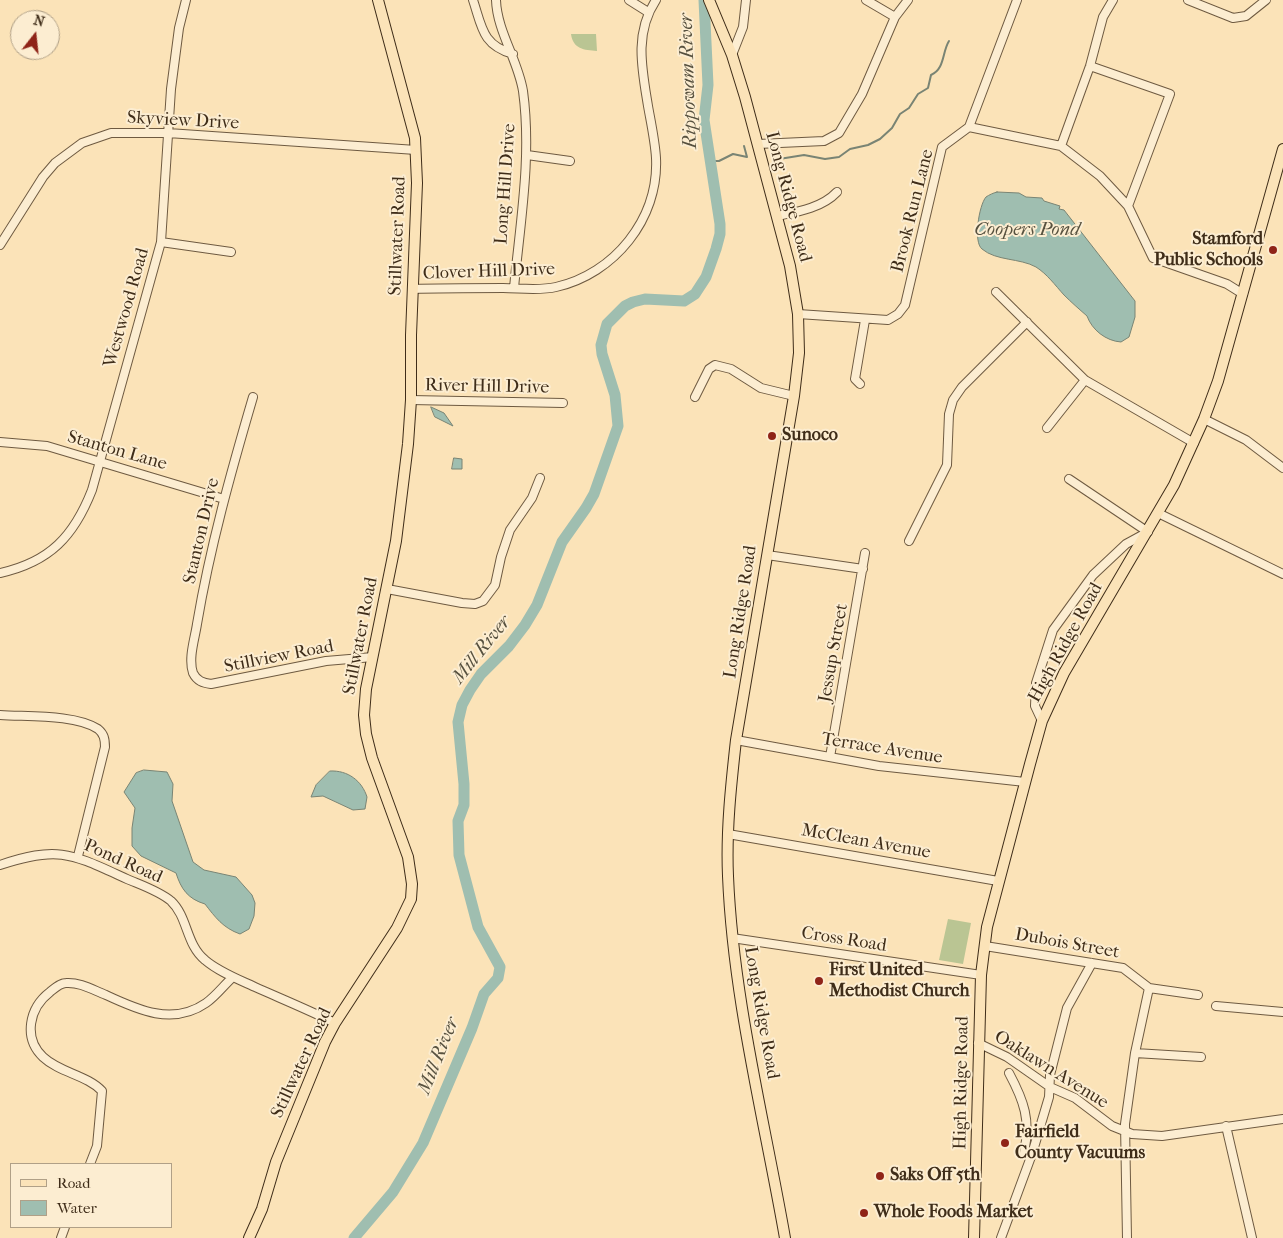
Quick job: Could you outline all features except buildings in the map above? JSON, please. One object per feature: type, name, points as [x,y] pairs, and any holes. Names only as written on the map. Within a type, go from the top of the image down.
[{"type":"main road","name":"Stillwater Road","points":[[249,1238],[262,1209],[276,1162],[335,1023],[397,928],[411,899],[412,884],[408,857],[366,734],[364,704],[387,589],[402,499],[411,400],[416,150],[411,119],[378,0]]},
{"type":"main road","name":"Long Ridge Road","points":[[709,0],[732,55],[758,144],[790,266],[798,314],[799,353],[794,396],[736,740],[728,834],[728,875],[732,938],[744,1021],[786,1238]]},
{"type":"main road","name":"High Ridge Road","points":[[974,1238],[981,975],[998,881],[1042,721],[1064,673],[1148,532],[1204,420],[1218,381],[1283,149]]},
{"type":"street","name":"Westwood Road","points":[[0,573],[38,560],[63,541],[81,518],[92,490],[161,242],[168,133],[179,28],[186,0]]},
{"type":"street","points":[[473,0],[482,30],[489,41],[496,48],[513,54]]},
{"type":"street","name":"Long Hill Drive","points":[[496,0],[518,68],[526,122],[527,155],[514,288]]},
{"type":"street","points":[[629,0],[648,12]]},
{"type":"street","name":"Clover Hill Drive","points":[[412,289],[554,288],[582,279],[606,264],[624,248],[646,212],[653,194],[656,158],[641,64],[640,44],[648,12],[656,0]]},
{"type":"street","points":[[732,55],[744,27],[746,0]]},
{"type":"street","points":[[866,0],[895,17]]},
{"type":"street","points":[[758,144],[824,141],[839,133],[862,94],[895,17],[908,0]]},
{"type":"street","points":[[1017,0],[969,126],[1061,146],[1100,176],[1128,206],[1153,258],[1227,284],[1243,294]]},
{"type":"street","points":[[1061,146],[1090,66],[1103,17],[1113,0]]},
{"type":"street","points":[[1188,0],[1233,18],[1246,16],[1266,0]]},
{"type":"street","points":[[1090,66],[1170,94],[1128,206]]},
{"type":"street","name":"Brook Run Lane","points":[[798,314],[865,320],[888,320],[898,314],[906,305],[942,147],[969,126]]},
{"type":"street","name":"Skyview Drive","points":[[0,245],[43,177],[55,163],[72,149],[93,138],[111,133],[168,133],[416,150]]},
{"type":"street","points":[[527,155],[570,160]]},
{"type":"street","points":[[777,216],[803,210],[825,201],[837,192]]},
{"type":"street","points":[[161,242],[232,252]]},
{"type":"street","points":[[996,292],[1085,380],[1194,443]]},
{"type":"street","points":[[860,384],[855,379],[865,320]]},
{"type":"street","points":[[909,541],[947,464],[949,414],[953,400],[962,387],[1027,322]]},
{"type":"street","points":[[695,397],[709,369],[715,365],[731,369],[760,388],[794,396]]},
{"type":"street","points":[[1047,428],[1085,380]]},
{"type":"street","name":"Stanton Drive","points":[[194,675],[192,656],[203,586],[224,498],[253,397]]},
{"type":"street","name":"River Hill Drive","points":[[411,400],[563,403]]},
{"type":"street","points":[[1204,420],[1246,440],[1283,468]]},
{"type":"street","name":"Stanton Lane","points":[[0,442],[47,446],[224,498]]},
{"type":"street","points":[[387,589],[462,603],[475,604],[483,601],[495,586],[501,557],[510,530],[532,498],[540,478]]},
{"type":"street","points":[[1042,721],[1035,706],[1036,683],[1053,630],[1093,575],[1126,544],[1148,532],[1069,479]]},
{"type":"street","points":[[1158,513],[1283,574]]},
{"type":"street","name":"Jessup Street","points":[[830,757],[865,553]]},
{"type":"street","points":[[767,555],[863,569]]},
{"type":"street","name":"Stillview Road","points":[[194,675],[202,683],[211,684],[326,661],[373,658]]},
{"type":"street","points":[[0,715],[75,721],[98,730],[105,737],[105,747],[78,856]]},
{"type":"street","name":"Terrace Avenue","points":[[736,740],[879,766],[1025,782]]},
{"type":"street","name":"McClean Avenue","points":[[728,834],[998,881]]},
{"type":"street","name":"Pond Road","points":[[0,865],[28,856],[50,852],[78,856],[154,891],[171,902],[183,921],[191,944],[204,960],[233,977],[335,1023]]},
{"type":"street","name":"Cross Road","points":[[732,938],[981,975]]},
{"type":"street","name":"Dubois Street","points":[[985,946],[1123,968],[1149,988],[1198,995]]},
{"type":"street","points":[[1001,1238],[1032,1154],[1049,1097],[1050,1075],[1067,1008],[1092,963]]},
{"type":"street","points":[[90,1163],[97,1146],[102,1091],[97,1086],[57,1067],[43,1057],[34,1044],[30,1029],[33,1012],[41,998],[65,983],[79,984],[147,1012],[176,1015],[191,1011],[207,1003],[233,977]]},
{"type":"street","points":[[1127,1238],[1125,1132],[1135,1053],[1149,988]]},
{"type":"street","points":[[1216,1006],[1283,1012]]},
{"type":"street","name":"Oaklawn Avenue","points":[[978,1043],[1007,1057],[1050,1086],[1075,1098],[1104,1121],[1125,1132],[1162,1136],[1283,1119]]},
{"type":"street","points":[[1135,1053],[1201,1057]]},
{"type":"street","points":[[1009,1073],[1023,1101],[1028,1122],[1024,1153],[1032,1154]]},
{"type":"street","points":[[1226,1126],[1252,1238]]},
{"type":"green space","points":[[571,34],[596,34],[597,51],[580,48],[574,43]]},
{"type":"green space","points":[[948,919],[971,923],[963,964],[939,960]]},
{"type":"water","name":"Coopers Pond","points":[[997,192],[1019,193],[1026,197],[1042,198],[1044,201],[1060,206],[1059,209],[1064,210],[1135,301],[1135,317],[1129,337],[1121,342],[1105,337],[1092,326],[1087,316],[1036,267],[1023,262],[994,256],[982,249],[979,245],[977,232],[981,208],[986,197]]},
{"type":"water","points":[[431,407],[444,413],[453,426],[435,417]]},
{"type":"water","points":[[454,458],[462,459],[462,469],[452,469]]},
{"type":"water","points":[[144,770],[167,772],[173,784],[172,801],[193,862],[204,870],[236,877],[252,895],[255,903],[254,916],[249,929],[240,934],[224,925],[205,904],[186,893],[176,873],[141,856],[132,846],[135,808],[124,792],[136,773]]},
{"type":"water","points":[[330,771],[343,772],[358,781],[367,797],[365,809],[353,810],[323,796],[311,797],[316,785]]},
{"type":"waterway","name":"Mill River","points":[[354,1238],[393,1192],[423,1143],[472,1028],[484,994],[498,978],[500,967],[478,927],[459,855],[458,821],[464,805],[464,784],[458,722],[462,705],[481,674],[509,646],[525,625],[537,605],[562,542],[594,494],[618,426],[615,395],[601,345],[607,324],[625,306],[633,302],[645,299],[684,301],[695,294],[706,277],[716,249],[720,234],[720,224],[704,120],[708,85],[704,0]]},
{"type":"waterway","points":[[773,160],[804,155],[825,159],[839,157],[850,149],[868,145],[880,139],[892,128],[900,114],[909,108],[918,94],[928,88],[931,75],[939,69],[949,41]]},
{"type":"waterway","points":[[710,161],[719,161],[733,154],[747,157],[744,146]]},
{"type":"place","name":"Stamford Public Schools","points":[[1273,250]]},
{"type":"place","name":"Sunoco","points":[[772,436]]},
{"type":"place","name":"First United Methodist Church","points":[[819,981]]},
{"type":"place","name":"Fairfield County Vacuums","points":[[1005,1143]]},
{"type":"place","name":"Saks Off 5th","points":[[880,1176]]},
{"type":"place","name":"Whole Foods Market","points":[[864,1213]]},
{"type":"water label","name":"Rippowam River","points":[[689,81]]}]
